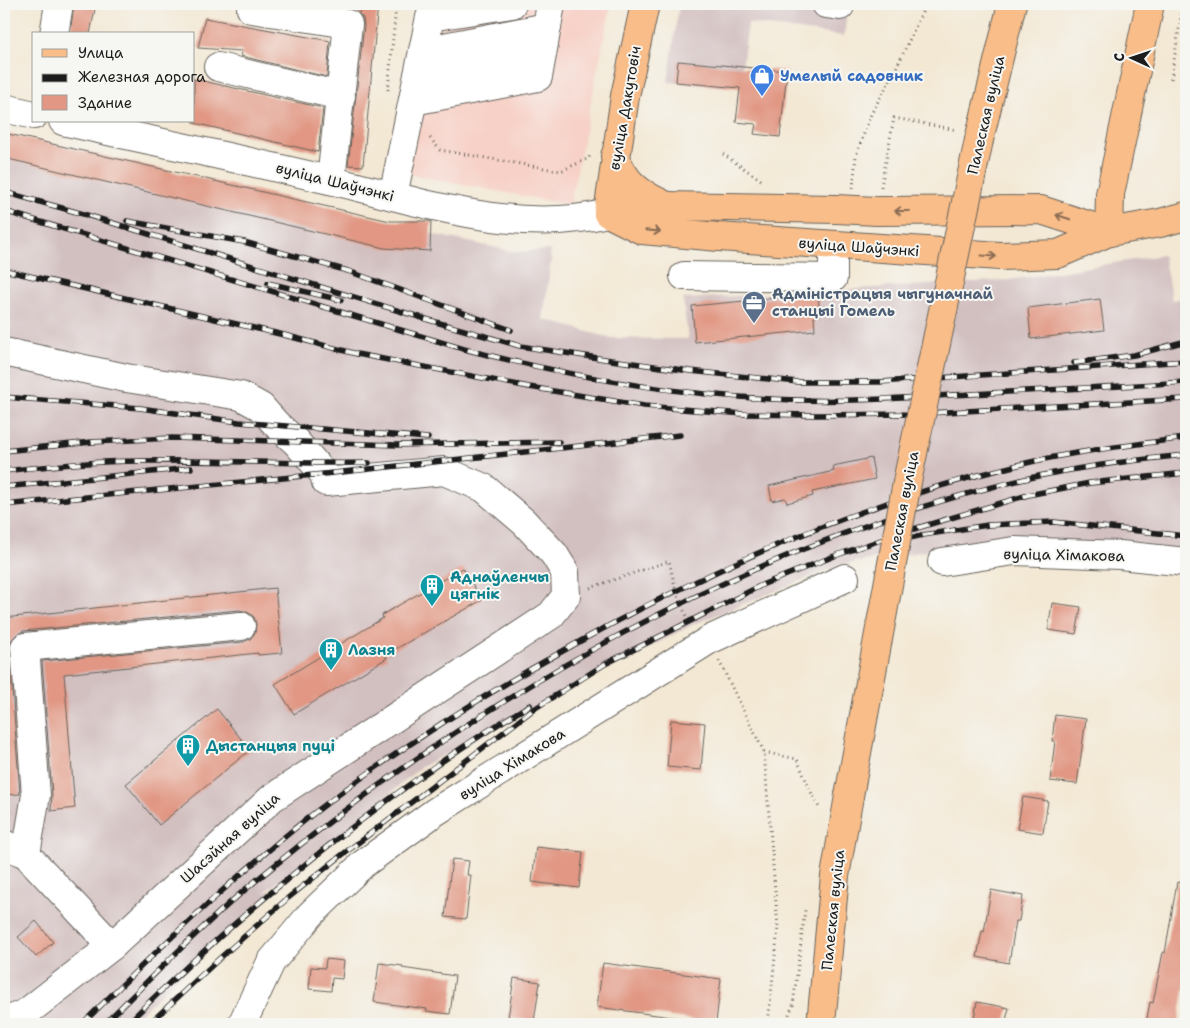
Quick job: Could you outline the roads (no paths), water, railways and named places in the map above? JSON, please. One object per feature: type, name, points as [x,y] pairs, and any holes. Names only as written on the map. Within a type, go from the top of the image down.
[{"type":"main road","name":"вуліца Дакутовіч","points":[[608,213],[603,153],[625,96],[644,4]]},
{"type":"main road","name":"Палеская вуліца","points":[[822,1024],[835,876],[968,135],[1012,4]]},
{"type":"main road","points":[[1110,232],[1110,194],[1150,4]]},
{"type":"main road","name":"вуліца Шаўчэнкі","points":[[603,153],[620,169],[634,187],[643,194],[667,206]]},
{"type":"main road","name":"вуліца Шаўчэнкі","points":[[608,213],[667,206],[844,199],[877,211],[1041,210],[1110,232]]},
{"type":"main road","points":[[834,245],[844,199]]},
{"type":"main road","name":"вуліца Шаўчэнкі","points":[[608,213],[642,230],[1000,256],[1058,254],[1110,232],[1186,216]]},
{"type":"street","points":[[54,32],[58,4]]},
{"type":"street","points":[[393,196],[410,90],[431,10],[512,4]]},
{"type":"street","points":[[251,9],[348,24],[331,180]]},
{"type":"street","points":[[410,90],[549,15]]},
{"type":"street","points":[[410,90],[541,53],[549,15]]},
{"type":"street","points":[[218,67],[341,96]]},
{"type":"street","points":[[4,108],[32,115]]},
{"type":"street","name":"вуліца Шаўчэнкі","points":[[68,122],[331,180],[416,202],[488,216],[530,220],[577,219],[608,213]]},
{"type":"street","points":[[684,276],[833,278],[834,245]]},
{"type":"street","name":"Шасэйная вуліца","points":[[4,352],[126,378],[241,396],[261,407],[296,442],[324,474],[326,482],[444,471],[484,488],[524,522],[554,554],[565,572],[566,596],[551,615],[272,798],[112,946],[27,1012],[4,1023]]},
{"type":"street","name":"вуліца Хімакова","points":[[942,562],[1014,551],[1120,555],[1186,562]]},
{"type":"street","name":"вуліца Хімакова","points":[[242,1024],[271,962],[311,914],[363,864],[435,812],[709,640],[845,578]]},
{"type":"street","points":[[112,946],[15,849],[36,795],[25,647],[241,626]]},
{"type":"railway","points":[[4,192],[80,213],[520,346],[611,360],[690,371],[798,382],[880,382],[1186,361]]},
{"type":"railway","points":[[4,211],[464,349],[587,377],[670,390],[755,398],[840,400],[1186,382]]},
{"type":"railway","points":[[127,221],[244,242],[348,271],[511,330]]},
{"type":"railway","points":[[4,270],[284,335],[357,354],[529,387],[644,406],[744,414],[910,414],[1186,399]]},
{"type":"railway","points":[[268,283],[341,300]]},
{"type":"railway","points":[[1074,363],[1134,355],[1186,341]]},
{"type":"railway","points":[[4,397],[140,408],[239,422],[428,438]]},
{"type":"railway","points":[[4,505],[324,474],[680,435]]},
{"type":"railway","points":[[4,451],[92,442],[172,438],[397,445],[559,442]]},
{"type":"railway","points":[[82,1024],[221,892],[279,841],[339,794],[401,750],[464,709],[616,622],[728,566],[785,541],[901,498],[1042,459],[1186,438]]},
{"type":"railway","points":[[104,1024],[222,910],[264,874],[348,808],[436,746],[527,687],[622,633],[720,585],[820,543],[922,507],[1025,479],[1065,471],[1106,464],[1186,455]]},
{"type":"railway","points":[[4,471],[124,461],[369,463]]},
{"type":"railway","points":[[4,487],[191,468]]},
{"type":"railway","points":[[149,1024],[288,898],[342,855],[534,709],[605,664],[764,584],[837,555],[907,531],[1028,495],[1090,483],[1186,473]]},
{"type":"railway","points":[[901,540],[988,525],[1054,522],[1186,536]]},
{"type":"railway","points":[[127,1024],[225,932],[328,846],[426,772],[530,705]]},
{"type":"place","name":"Умелый садовник","points":[[762,97]]},
{"type":"place","name":"Адміністрацыя чыгуначнай станцыі Гомель","points":[[754,324]]},
{"type":"place","name":"Аднаўленчы цягнік","points":[[432,607]]},
{"type":"place","name":"Лазня","points":[[331,671]]},
{"type":"place","name":"Дыстанцыя пуці","points":[[188,767]]}]
